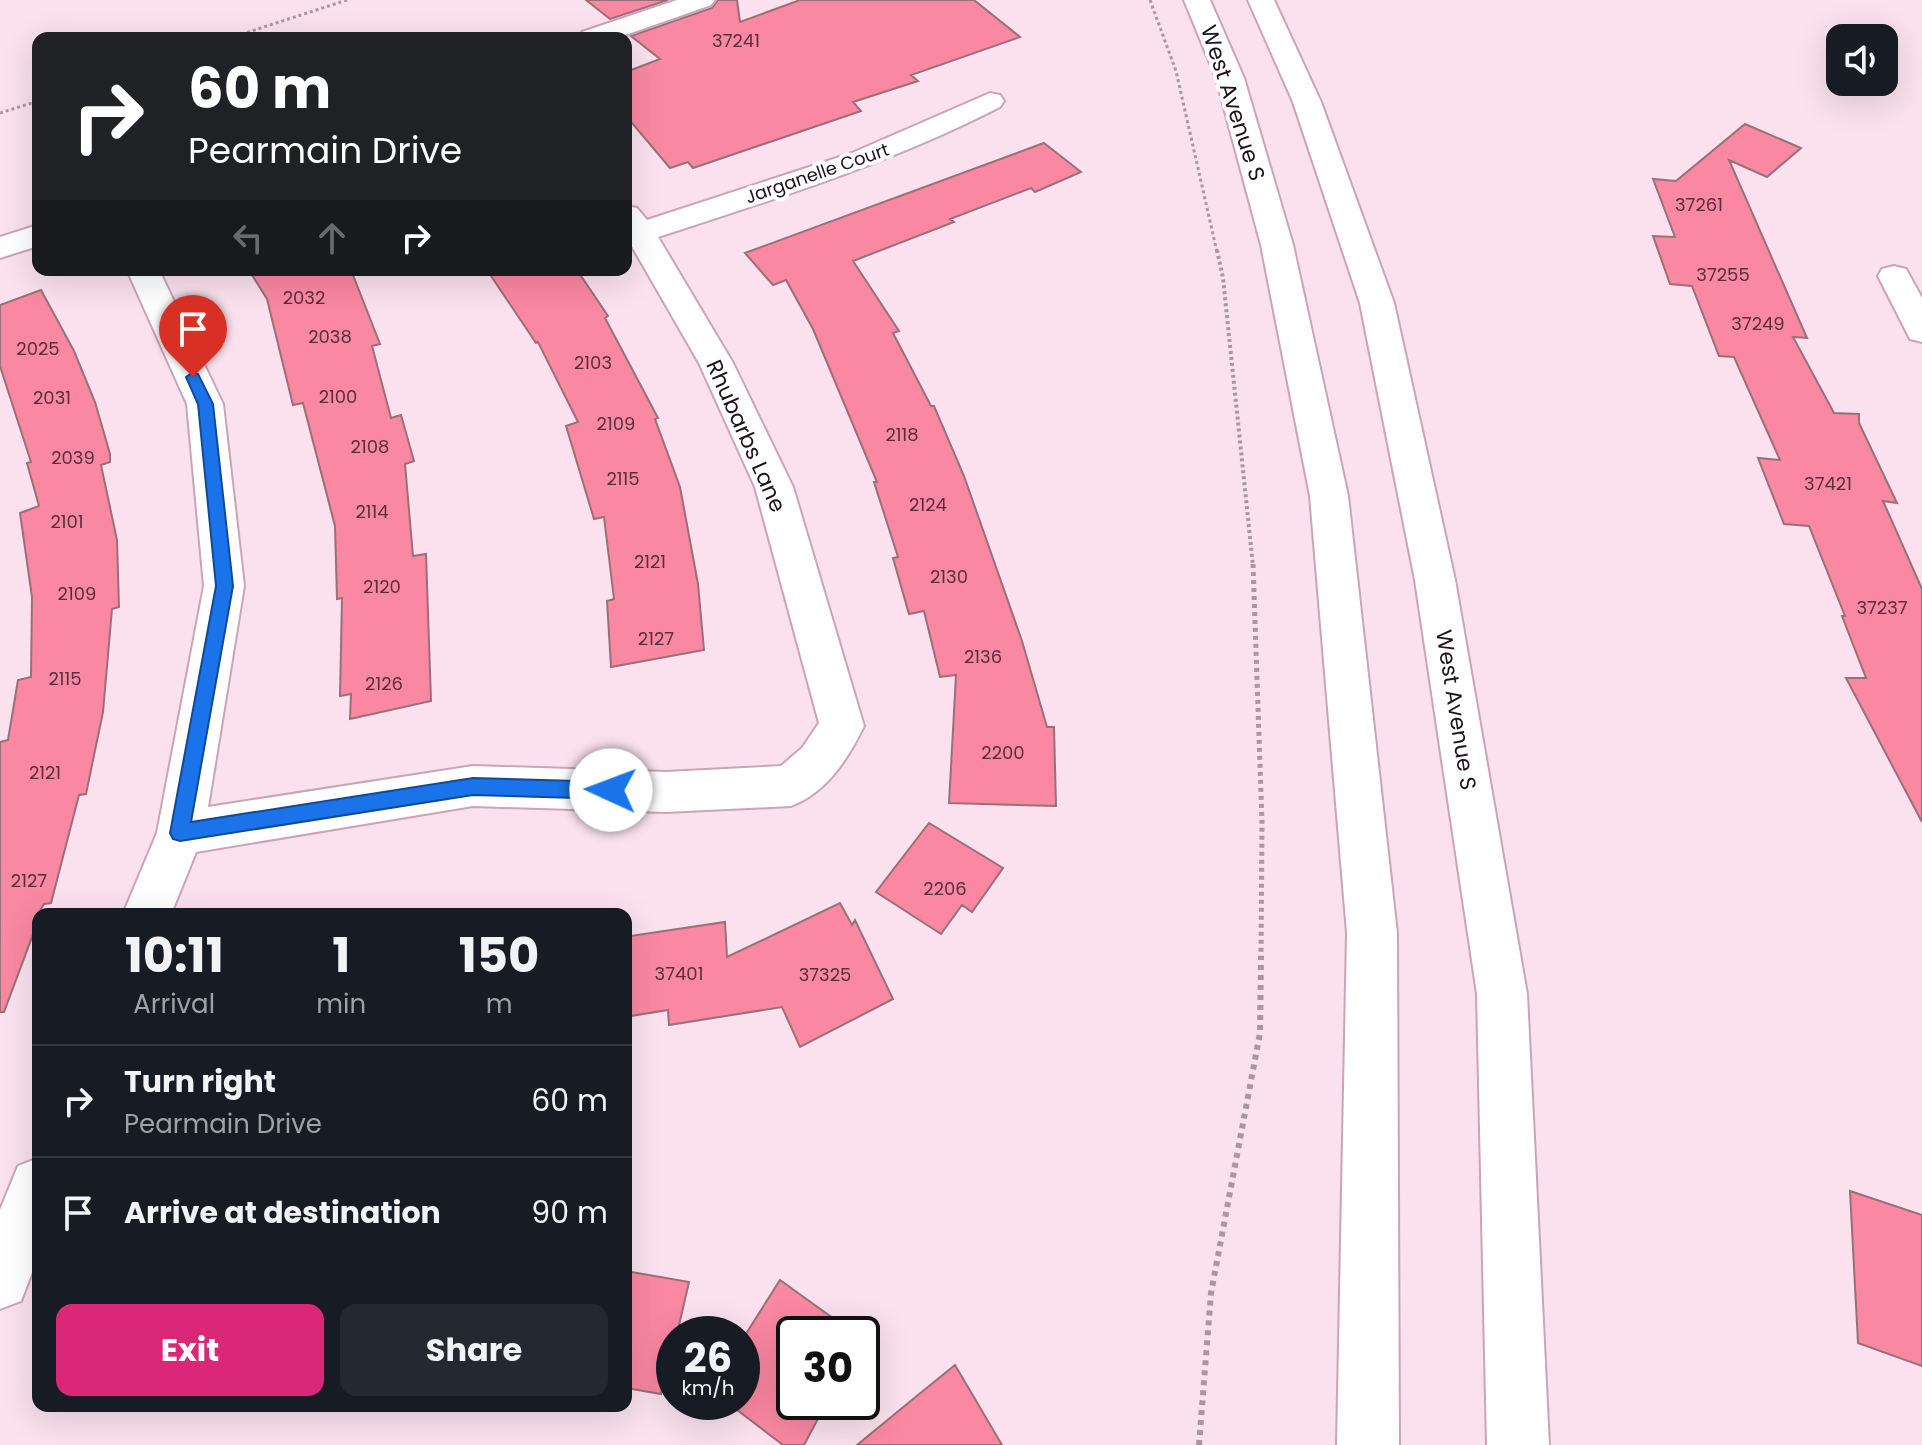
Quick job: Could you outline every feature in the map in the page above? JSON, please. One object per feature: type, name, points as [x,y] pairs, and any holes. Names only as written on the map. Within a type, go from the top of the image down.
[{"type":"street","points":[[609,32],[702,0]]},
{"type":"street","name":"West Avenue S","points":[[1197,0],[1230,78],[1277,245],[1329,496],[1372,933],[1368,1445]]},
{"type":"street","name":"West Avenue S","points":[[1261,0],[1307,102],[1377,303],[1435,580],[1502,994],[1518,1445]]},
{"type":"street","name":"Jarganelle Court","points":[[633,224],[850,164],[936,130],[990,101]]},
{"type":"street","name":"Rhubarbs Lane","points":[[180,833],[473,786],[666,792],[791,786],[818,762],[842,726],[774,487],[716,363],[633,224]]},
{"type":"street","points":[[0,248],[32,237]]},
{"type":"street","points":[[146,276],[205,404],[224,586],[180,833],[149,908]]},
{"type":"street","points":[[1894,276],[1922,331]]},
{"type":"street","points":[[0,1280],[32,1201]]},
{"type":"path","points":[[248,32],[347,0]]},
{"type":"path","points":[[1150,0],[1176,71],[1223,278],[1243,446],[1255,601],[1262,822],[1260,1033],[1211,1293],[1199,1445]]},
{"type":"path","points":[[0,113],[32,103]]},
{"type":"building","points":[[586,0],[668,0],[610,19]]},
{"type":"building","points":[[718,0],[737,0],[740,22],[800,0],[974,0],[1020,37],[911,75],[918,81],[853,102],[861,111],[693,168],[688,162],[670,168],[632,123],[632,70],[660,59],[632,36],[712,8]]},
{"type":"building","points":[[1745,124],[1801,148],[1767,177],[1729,160],[1807,338],[1793,337],[1834,413],[1859,414],[1859,423],[1897,503],[1883,501],[1922,589],[1922,822],[1846,678],[1866,678],[1809,526],[1784,524],[1758,458],[1780,460],[1734,357],[1719,356],[1692,286],[1670,284],[1653,236],[1675,237],[1653,179],[1676,181]]},
{"type":"building","points":[[1044,143],[1081,172],[1035,192],[1031,188],[950,219],[954,222],[853,261],[899,331],[893,333],[931,406],[934,406],[964,476],[1022,641],[1047,727],[1054,727],[1056,806],[949,803],[956,675],[940,677],[924,611],[909,614],[893,558],[898,557],[874,482],[877,482],[813,329],[786,280],[773,285],[745,253]]},
{"type":"building","points":[[253,276],[353,276],[380,344],[372,346],[391,418],[401,415],[414,461],[405,464],[413,556],[426,554],[431,701],[350,719],[351,694],[340,696],[342,598],[337,599],[335,526],[303,403],[293,405],[267,299]]},
{"type":"building","points":[[491,276],[581,276],[608,316],[605,318],[658,418],[655,419],[680,487],[698,584],[704,650],[611,667],[607,601],[614,599],[604,517],[594,519],[566,426],[578,422],[536,343]]},
{"type":"building","points":[[41,290],[74,351],[95,402],[110,454],[110,462],[101,465],[117,540],[119,607],[112,609],[103,712],[86,794],[79,795],[51,903],[44,904],[42,908],[32,908],[32,937],[4,1012],[0,1012],[0,742],[8,740],[18,680],[31,677],[32,597],[20,513],[39,506],[27,463],[31,462],[0,366],[0,305]]},
{"type":"building","points":[[929,823],[1003,868],[972,912],[962,905],[941,934],[876,892]]},
{"type":"building","points":[[840,903],[852,925],[855,920],[893,999],[800,1047],[782,1007],[669,1025],[668,1010],[632,1016],[632,936],[725,922],[727,957]]},
{"type":"building","points":[[1850,1191],[1922,1215],[1922,1366],[1858,1343]]},
{"type":"building","points":[[632,1272],[689,1282],[681,1316],[656,1316],[656,1393],[632,1389]]},
{"type":"building","points":[[780,1280],[830,1316],[776,1316],[776,1420],[817,1420],[804,1445],[783,1445],[750,1420],[760,1420],[760,1316],[757,1316]]},
{"type":"building","points":[[955,1365],[1002,1445],[857,1445],[918,1395]]},
{"type":"route","points":[[193,377],[205,404],[224,586],[180,833],[473,786],[611,790]]}]
